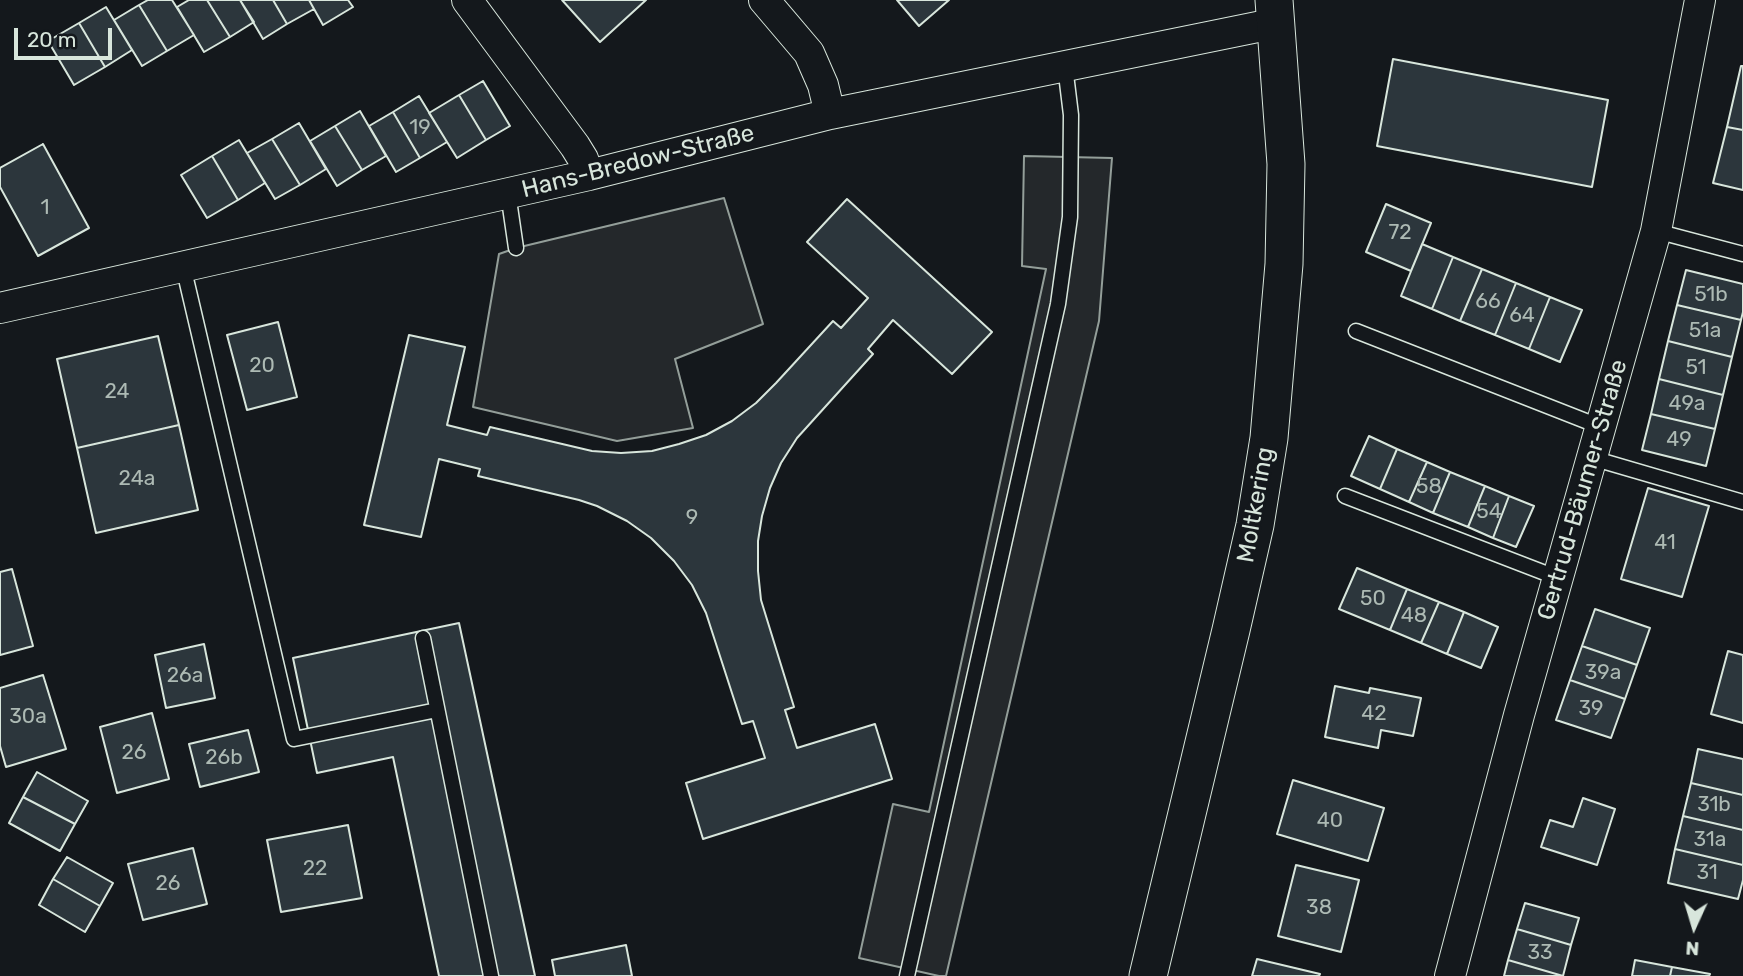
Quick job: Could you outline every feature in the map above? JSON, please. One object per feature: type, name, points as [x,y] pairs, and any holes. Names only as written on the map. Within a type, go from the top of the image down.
[{"type":"street","points":[[467,0],[575,146],[589,175]]},
{"type":"street","points":[[764,0],[809,53],[823,85],[830,114]]},
{"type":"street","name":"Gertrud-Bäumer-Straße","points":[[1450,976],[1519,715],[1656,231],[1700,0]]},
{"type":"street","name":"Hans-Bredow-Straße","points":[[0,308],[589,175],[830,114],[1065,66],[1274,8]]},
{"type":"street","name":"Moltkering","points":[[1149,976],[1255,525],[1269,438],[1284,264],[1286,164],[1274,8]]},
{"type":"lane","points":[[907,976],[1058,304],[1070,217],[1071,115],[1065,66]]},
{"type":"lane","points":[[508,193],[516,248]]},
{"type":"lane","points":[[1656,231],[1743,254]]},
{"type":"lane","points":[[183,266],[294,739],[437,710]]},
{"type":"lane","points":[[1356,331],[1601,427]]},
{"type":"lane","points":[[1592,458],[1743,502]]},
{"type":"lane","points":[[1345,496],[1558,578]]},
{"type":"lane","points":[[423,638],[491,976]]},
{"type":"shaded area","points":[[1024,156],[1112,158],[1099,321],[946,976],[939,976],[859,958],[893,804],[929,812],[1046,269],[1022,266]]},
{"type":"shaded area","points":[[724,198],[763,324],[675,359],[693,428],[617,441],[473,407],[499,254]]},
{"type":"building","points":[[148,0],[172,0],[194,35],[167,51],[139,5]]},
{"type":"building","points":[[189,0],[207,0],[230,37],[204,52],[177,7]]},
{"type":"building","points":[[207,0],[240,0],[254,22],[230,37]]},
{"type":"building","points":[[240,0],[273,0],[287,24],[263,39]]},
{"type":"building","points":[[273,0],[309,0],[314,9],[287,24]]},
{"type":"building","points":[[309,0],[348,0],[353,7],[323,25]]},
{"type":"building","points":[[562,0],[646,0],[600,42]]},
{"type":"building","points":[[897,0],[949,0],[919,26]]},
{"type":"building","points":[[139,5],[167,51],[142,66],[114,20]]},
{"type":"building","points":[[106,7],[132,50],[105,67],[79,23]]},
{"type":"building","points":[[79,23],[105,67],[74,85],[48,41]]},
{"type":"building","points":[[1393,59],[1608,100],[1592,187],[1377,146]]},
{"type":"building","points":[[1743,66],[1743,130],[1727,127]]},
{"type":"building","points":[[483,81],[510,126],[486,140],[459,95]]},
{"type":"building","points":[[459,95],[486,140],[457,158],[429,113]]},
{"type":"building","points":[[419,96],[447,142],[420,158],[393,112]]},
{"type":"building","points":[[360,111],[386,156],[362,170],[335,126]]},
{"type":"building","points":[[393,112],[420,158],[396,172],[369,126]]},
{"type":"building","points":[[299,123],[326,169],[300,185],[272,139]]},
{"type":"building","points":[[335,126],[362,170],[337,186],[310,141]]},
{"type":"building","points":[[1727,127],[1743,130],[1743,190],[1713,183]]},
{"type":"building","points":[[272,139],[300,185],[275,199],[247,153]]},
{"type":"building","points":[[239,140],[265,183],[238,200],[212,156]]},
{"type":"building","points":[[43,144],[89,228],[38,256],[0,187],[0,168]]},
{"type":"building","points":[[212,156],[238,200],[207,218],[181,175]]},
{"type":"building","points":[[847,199],[992,332],[952,374],[893,320],[868,349],[873,354],[797,438],[781,463],[762,516],[758,541],[761,600],[794,707],[785,710],[797,748],[875,724],[892,779],[703,839],[686,783],[765,758],[753,721],[742,724],[706,613],[692,585],[674,561],[651,538],[627,521],[597,506],[478,476],[480,469],[439,459],[421,537],[364,525],[409,335],[465,347],[447,425],[487,435],[490,427],[592,451],[652,451],[679,444],[706,435],[732,421],[756,403],[833,321],[841,328],[868,298],[807,242]]},
{"type":"building","points":[[1386,204],[1431,223],[1411,271],[1366,252]]},
{"type":"building","points":[[1422,244],[1453,257],[1432,309],[1401,296]]},
{"type":"building","points":[[1453,257],[1482,269],[1460,321],[1432,309]]},
{"type":"building","points":[[1482,269],[1516,283],[1495,335],[1460,321]]},
{"type":"building","points":[[1686,270],[1743,284],[1741,320],[1677,305]]},
{"type":"building","points":[[1516,283],[1550,297],[1529,349],[1495,335]]},
{"type":"building","points":[[1550,297],[1582,310],[1560,362],[1529,349]]},
{"type":"building","points":[[1677,305],[1741,320],[1732,357],[1668,341]]},
{"type":"building","points":[[278,322],[297,397],[247,410],[227,335]]},
{"type":"building","points":[[158,336],[179,425],[77,448],[57,359]]},
{"type":"building","points":[[1668,341],[1732,357],[1723,395],[1659,379]]},
{"type":"building","points":[[1659,379],[1723,395],[1715,429],[1651,414]]},
{"type":"building","points":[[1651,414],[1715,429],[1706,466],[1642,450]]},
{"type":"building","points":[[179,425],[198,510],[96,533],[77,448]]},
{"type":"building","points":[[1369,436],[1397,449],[1380,489],[1351,476]]},
{"type":"building","points":[[1397,449],[1427,462],[1409,502],[1380,489]]},
{"type":"building","points":[[1427,462],[1450,472],[1433,513],[1409,502]]},
{"type":"building","points":[[1450,472],[1485,486],[1468,527],[1433,513]]},
{"type":"building","points":[[1485,486],[1509,496],[1493,538],[1468,527]]},
{"type":"building","points":[[1648,488],[1709,506],[1682,597],[1621,579]]},
{"type":"building","points":[[1509,496],[1534,506],[1516,547],[1493,538]]},
{"type":"building","points":[[1357,568],[1407,589],[1390,630],[1339,609]]},
{"type":"building","points":[[12,569],[33,646],[0,655],[0,572]]},
{"type":"building","points":[[1407,589],[1439,602],[1421,643],[1390,630]]},
{"type":"building","points":[[1439,602],[1464,612],[1447,654],[1421,643]]},
{"type":"building","points":[[1595,609],[1650,628],[1637,665],[1582,646]]},
{"type":"building","points":[[1464,612],[1498,627],[1481,668],[1447,654]]},
{"type":"building","points":[[459,623],[535,976],[439,976],[393,757],[317,773],[293,658]]},
{"type":"building","points":[[204,644],[215,698],[166,708],[155,655]]},
{"type":"building","points":[[1582,646],[1637,665],[1625,699],[1570,680]]},
{"type":"building","points":[[1728,651],[1743,655],[1743,723],[1711,714]]},
{"type":"building","points":[[43,675],[66,749],[6,767],[0,746],[0,688]]},
{"type":"building","points":[[1570,680],[1625,699],[1611,738],[1556,720]]},
{"type":"building","points":[[1335,686],[1369,693],[1370,688],[1421,698],[1413,736],[1381,730],[1378,748],[1325,737]]},
{"type":"building","points":[[152,713],[169,779],[117,793],[100,727]]},
{"type":"building","points":[[248,730],[259,772],[200,787],[189,744]]},
{"type":"building","points":[[1698,749],[1743,759],[1743,795],[1691,783]]},
{"type":"building","points":[[37,772],[88,801],[75,824],[23,797]]},
{"type":"building","points":[[1293,780],[1384,808],[1368,861],[1277,834]]},
{"type":"building","points":[[1691,783],[1743,795],[1743,830],[1683,816]]},
{"type":"building","points":[[23,797],[75,824],[60,851],[9,823]]},
{"type":"building","points":[[1583,798],[1615,809],[1597,865],[1541,847],[1550,820],[1573,827]]},
{"type":"building","points":[[1683,816],[1743,830],[1743,865],[1675,849]]},
{"type":"building","points":[[348,825],[362,898],[281,912],[267,840]]},
{"type":"building","points":[[193,848],[207,904],[143,920],[128,864]]},
{"type":"building","points":[[1675,849],[1743,865],[1743,880],[1738,899],[1668,883]]},
{"type":"building","points":[[67,857],[113,883],[100,906],[53,879]]},
{"type":"building","points":[[1296,865],[1359,880],[1341,952],[1278,936]]},
{"type":"building","points":[[53,879],[100,906],[85,932],[39,905]]},
{"type":"building","points":[[1525,903],[1579,918],[1571,945],[1517,929]]},
{"type":"building","points":[[1517,929],[1571,945],[1563,976],[1508,960]]},
{"type":"building","points":[[626,945],[632,976],[555,976],[552,960]]},
{"type":"building","points":[[1257,959],[1320,974],[1252,976]]},
{"type":"building","points":[[1508,960],[1563,976],[1504,976]]},
{"type":"building","points":[[1635,960],[1672,967],[1670,976],[1632,976]]},
{"type":"building","points":[[1672,967],[1710,974],[1670,976]]}]
